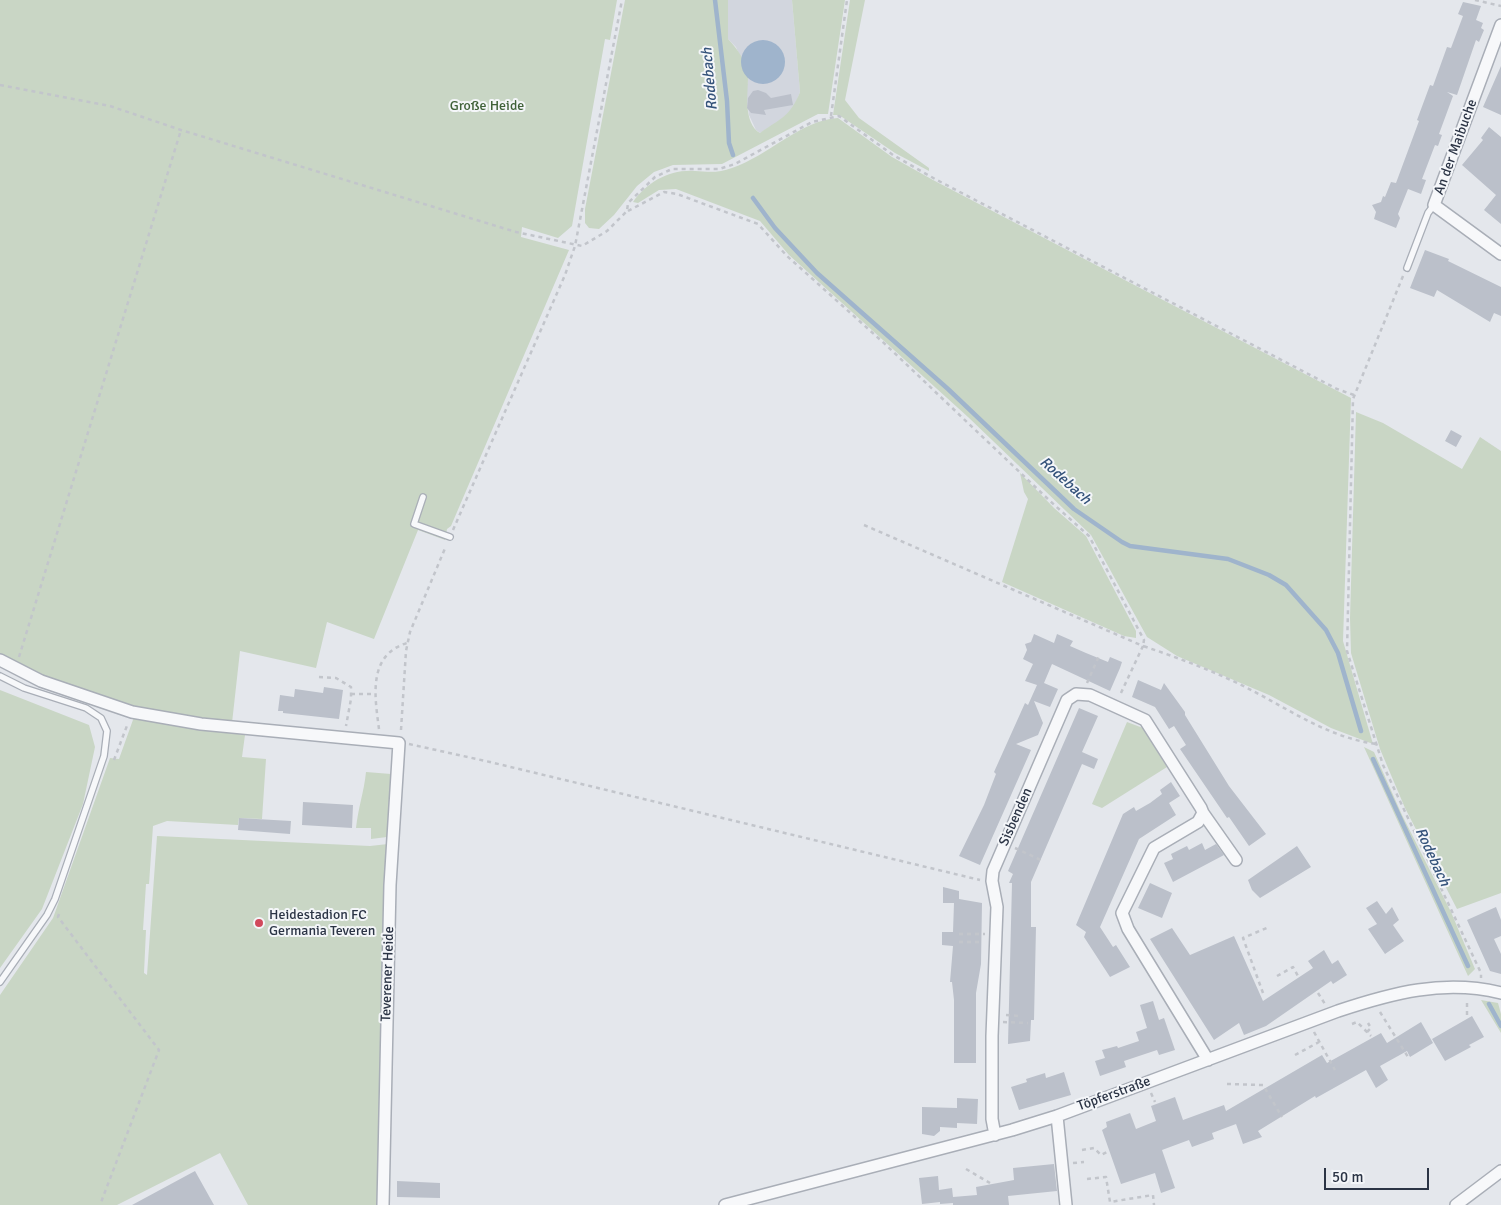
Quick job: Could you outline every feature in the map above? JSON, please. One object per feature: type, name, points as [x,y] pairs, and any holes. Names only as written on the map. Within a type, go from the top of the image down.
[{"type":"street","name":"An der Maibuche","points":[[1434,205],[1501,24]]},
{"type":"street","points":[[1434,205],[1501,254]]},
{"type":"street","points":[[0,660],[56,686],[132,712],[201,724],[399,743]]},
{"type":"street","points":[[1082,694],[1115,705],[1145,720],[1194,794],[1203,813],[1236,860]]},
{"type":"street","name":"Sisbenden","points":[[995,1134],[992,1119],[992,1022],[997,907],[992,881],[993,871],[1067,700],[1082,694]]},
{"type":"street","name":"Teverener Heide","points":[[382,1205],[390,884],[399,743]]},
{"type":"street","points":[[1203,813],[1198,822],[1154,848],[1122,913],[1128,930],[1208,1060]]},
{"type":"street","name":"Töpferstraße","points":[[725,1205],[995,1134],[1056,1116],[1309,1022],[1408,990],[1480,988],[1501,993]]},
{"type":"street","points":[[1056,1116],[1066,1205]]},
{"type":"street","points":[[1456,1205],[1501,1171]]},
{"type":"lane","name":"An der Maibuche","points":[[1406,268],[1428,213],[1434,205]]},
{"type":"lane","points":[[423,497],[414,524],[450,537]]},
{"type":"lane","points":[[0,676],[24,688],[86,708],[102,718],[107,731],[104,756],[55,899],[47,915],[0,982]]},
{"type":"path","points":[[622,0],[575,246],[565,275],[417,612],[407,643],[399,743],[490,762],[986,882],[992,881]]},
{"type":"path","points":[[831,116],[847,0]]},
{"type":"path","points":[[1475,0],[1501,6]]},
{"type":"path","points":[[0,85],[110,106],[181,130],[507,229],[575,246],[582,246],[607,231],[627,211],[664,192],[677,194],[758,224],[787,256],[885,344],[1089,536],[1102,556],[1144,640],[1143,646],[1115,705]]},
{"type":"path","points":[[627,211],[628,203],[655,177],[672,169],[719,169],[735,164],[812,122],[831,116],[839,116],[893,155],[935,179],[1337,389],[1354,395]]},
{"type":"path","points":[[16,668],[181,130]]},
{"type":"path","points":[[1406,268],[1363,380],[1354,395],[1347,651],[1376,744],[1420,846],[1464,933],[1481,973],[1480,988]]},
{"type":"path","points":[[864,525],[1143,646],[1251,690],[1327,730],[1358,742],[1376,744]]},
{"type":"path","points":[[381,741],[374,694],[374,681],[386,657],[398,646],[407,643]]},
{"type":"path","points":[[1082,694],[1100,656]]},
{"type":"path","points":[[319,677],[336,678],[346,682],[351,687],[348,720],[343,737]]},
{"type":"path","points":[[351,694],[374,694]]},
{"type":"path","points":[[113,764],[132,712]]},
{"type":"path","points":[[1005,843],[1043,861]]},
{"type":"path","points":[[62,908],[58,917],[159,1050],[100,1205]]},
{"type":"path","points":[[1263,993],[1243,938],[1268,927]]},
{"type":"path","points":[[959,934],[996,938]]},
{"type":"path","points":[[959,942],[996,938]]},
{"type":"path","points":[[1277,976],[1292,967],[1300,978]]},
{"type":"path","points":[[1373,1000],[1408,1057]]},
{"type":"path","points":[[992,1022],[1028,1023]]},
{"type":"path","points":[[1309,1022],[1335,1070]]},
{"type":"path","points":[[1352,1024],[1357,1022],[1371,1036]]},
{"type":"path","points":[[1367,1032],[1371,1028],[1368,1023]]},
{"type":"path","points":[[1295,1055],[1319,1042]]},
{"type":"path","points":[[1227,1084],[1263,1085],[1282,1117]]},
{"type":"path","points":[[1082,1150],[1094,1148],[1101,1155],[1107,1152]]},
{"type":"path","points":[[966,1170],[990,1183]]},
{"type":"path","points":[[1087,1179],[1106,1177],[1110,1202],[1153,1195],[1154,1205]]},
{"type":"shaded area","points":[[728,0],[792,0],[800,92],[795,105],[787,117],[760,133],[756,130],[749,115],[746,92],[748,77],[736,47],[728,39]]},
{"type":"green space","name":"Große Heide","points":[[0,0],[617,0],[610,40],[605,39],[572,226],[558,238],[522,227],[521,237],[569,250],[451,526],[447,529],[445,540],[418,530],[374,639],[327,622],[316,668],[240,651],[232,723],[134,708],[44,679],[0,657]]},
{"type":"green space","points":[[625,0],[728,0],[728,39],[744,61],[748,77],[747,99],[749,115],[751,122],[760,133],[788,112],[800,92],[792,0],[845,0],[828,114],[818,114],[722,164],[673,165],[654,172],[637,186],[614,215],[599,229],[589,228],[585,223],[585,209]]},
{"type":"green space","points":[[850,0],[865,0],[845,100],[859,118],[929,168],[929,171],[895,153],[839,115],[833,115]]},
{"type":"green space","points":[[838,118],[892,157],[933,180],[1351,398],[1343,641],[1373,744],[1331,728],[1269,695],[1177,656],[1147,637],[1091,535],[968,417],[789,255],[760,221],[676,189],[659,190],[638,203],[633,202],[645,188],[660,178],[677,172],[727,170],[759,155],[811,125],[824,120]]},
{"type":"green space","points":[[1356,412],[1383,423],[1462,469],[1480,437],[1501,451],[1501,893],[1457,909],[1405,808],[1380,749],[1351,653],[1350,618]]},
{"type":"green space","points":[[1020,473],[1054,508],[1086,536],[1136,631],[1136,638],[1124,636],[1002,582],[1028,499],[1024,492]]},
{"type":"green space","points":[[0,690],[89,725],[95,747],[83,804],[42,909],[0,968]]},
{"type":"green space","points":[[134,717],[245,735],[242,757],[266,759],[262,819],[239,818],[238,825],[167,821],[153,826],[149,884],[146,884],[143,930],[146,930],[144,973],[147,975],[157,836],[370,846],[388,844],[377,1205],[248,1205],[220,1153],[117,1205],[0,1205],[0,995],[53,918],[110,758],[119,759]]},
{"type":"green space","points":[[1127,722],[1143,728],[1167,767],[1102,808],[1092,804]]},
{"type":"green space","points":[[1364,747],[1374,752],[1402,815],[1451,912],[1475,969],[1468,976]]},
{"type":"green space","points":[[366,772],[391,774],[387,837],[371,839],[371,828],[356,828]]},
{"type":"green space","points":[[1481,1000],[1498,1003],[1501,1014],[1501,1033]]},
{"type":"water","points":[[763,40],[775,44],[781,50],[785,62],[781,74],[775,80],[763,84],[751,80],[745,74],[741,62],[745,50],[751,44]]},
{"type":"building","points":[[1463,2],[1481,6],[1476,20],[1483,23],[1481,28],[1484,30],[1479,42],[1476,40],[1457,95],[1447,92],[1453,96],[1439,134],[1442,135],[1438,146],[1435,145],[1422,179],[1426,180],[1421,194],[1408,189],[1398,214],[1400,218],[1396,228],[1374,219],[1376,212],[1372,205],[1381,202],[1391,182],[1396,183],[1430,85],[1433,86],[1447,47],[1451,48],[1463,16],[1458,14]]},
{"type":"building","points":[[1501,66],[1501,115],[1483,107]]},
{"type":"building","points":[[758,90],[766,93],[771,98],[791,94],[793,105],[764,110],[766,115],[751,113],[747,108],[748,98],[753,91]]},
{"type":"building","points":[[1489,127],[1501,137],[1501,224],[1484,210],[1496,195],[1462,165],[1483,140],[1481,138]]},
{"type":"building","points":[[1425,250],[1449,259],[1448,261],[1501,287],[1501,316],[1494,313],[1490,322],[1437,290],[1434,297],[1410,288]]},
{"type":"building","points":[[1451,430],[1462,436],[1456,447],[1445,441]]},
{"type":"building","points":[[1034,634],[1054,643],[1057,634],[1073,641],[1070,646],[1086,653],[1108,662],[1110,657],[1122,662],[1110,691],[1052,664],[1044,683],[1058,689],[1050,707],[1034,701],[1043,723],[1038,735],[1016,744],[1031,750],[980,865],[959,856],[984,805],[996,774],[994,772],[1025,703],[1028,705],[1037,685],[1025,681],[1033,664],[1023,659],[1027,650],[1025,644],[1031,642]]},
{"type":"building","points":[[1138,680],[1161,690],[1164,683],[1185,712],[1185,715],[1229,786],[1266,834],[1249,846],[1229,817],[1227,818],[1180,749],[1186,745],[1174,726],[1169,729],[1155,707],[1132,697]]},
{"type":"building","points":[[324,687],[343,690],[339,719],[278,711],[280,695],[294,697],[295,689],[323,693]]},
{"type":"building","points":[[1079,708],[1098,716],[1082,752],[1098,759],[1094,769],[1082,764],[1031,882],[1031,927],[1036,927],[1034,1020],[1031,1020],[1030,1041],[1008,1044],[1012,883],[1009,883],[1013,874],[1008,871]]},
{"type":"building","points":[[1171,782],[1180,796],[1169,803],[1176,815],[1139,839],[1100,927],[1113,947],[1116,945],[1130,967],[1110,977],[1084,937],[1086,932],[1076,925],[1123,814],[1134,807],[1136,811],[1150,803],[1162,794],[1160,790]]},
{"type":"building","points":[[303,802],[353,805],[352,828],[302,825]]},
{"type":"building","points":[[239,818],[291,821],[290,834],[238,830]]},
{"type":"building","points":[[1202,843],[1205,850],[1216,844],[1224,855],[1173,882],[1164,863],[1173,859],[1171,854],[1187,846],[1189,850]]},
{"type":"building","points":[[1297,846],[1311,867],[1260,898],[1252,890],[1248,880]]},
{"type":"building","points":[[1150,883],[1172,893],[1162,918],[1138,908]]},
{"type":"building","points":[[943,887],[959,891],[959,899],[982,903],[981,964],[976,993],[976,1063],[954,1063],[954,1000],[952,982],[950,982],[953,946],[942,945],[942,932],[953,932],[954,903],[943,903]]},
{"type":"building","points":[[1377,901],[1386,914],[1392,907],[1399,920],[1393,925],[1404,941],[1385,954],[1368,929],[1377,924],[1366,908]]},
{"type":"building","points":[[1496,907],[1501,920],[1501,936],[1494,939],[1501,954],[1501,974],[1490,971],[1467,920]]},
{"type":"building","points":[[1172,928],[1190,955],[1234,936],[1263,1001],[1313,968],[1308,961],[1324,950],[1332,964],[1338,960],[1347,975],[1333,984],[1331,981],[1266,1026],[1244,1035],[1239,1023],[1214,1040],[1150,939]]},
{"type":"building","points":[[1153,1001],[1159,1020],[1164,1018],[1175,1050],[1159,1055],[1157,1050],[1124,1061],[1126,1067],[1100,1076],[1095,1061],[1105,1058],[1102,1050],[1117,1046],[1118,1048],[1139,1041],[1136,1032],[1147,1028],[1140,1005]]},
{"type":"building","points":[[1472,1016],[1484,1037],[1469,1045],[1471,1047],[1445,1061],[1432,1039]]},
{"type":"building","points":[[1421,1022],[1433,1043],[1410,1057],[1407,1051],[1380,1066],[1388,1080],[1376,1088],[1366,1070],[1316,1098],[1315,1096],[1258,1131],[1262,1137],[1243,1144],[1236,1124],[1212,1133],[1214,1139],[1192,1147],[1189,1140],[1162,1150],[1175,1188],[1161,1193],[1155,1173],[1121,1184],[1102,1130],[1107,1127],[1106,1122],[1130,1113],[1136,1129],[1156,1121],[1151,1106],[1175,1097],[1183,1120],[1224,1105],[1226,1111],[1322,1055],[1327,1063],[1381,1033],[1387,1043]]},
{"type":"building","points":[[1064,1072],[1071,1095],[1019,1110],[1011,1087],[1027,1082],[1026,1079],[1045,1073],[1046,1078]]},
{"type":"building","points":[[957,1098],[978,1099],[977,1124],[957,1123],[957,1128],[940,1127],[940,1131],[934,1136],[922,1134],[922,1107],[957,1108]]},
{"type":"building","points":[[1054,1164],[1057,1191],[1008,1196],[1009,1205],[953,1205],[953,1203],[940,1204],[940,1202],[922,1204],[919,1178],[938,1176],[939,1190],[952,1188],[953,1197],[977,1195],[976,1187],[1014,1180],[1013,1168]]},
{"type":"building","points":[[195,1171],[214,1205],[132,1205]]},
{"type":"building","points":[[397,1181],[440,1183],[440,1198],[397,1197]]},
{"type":"waterway","name":"Rodebach","points":[[715,0],[727,101],[729,143],[733,155]]},
{"type":"waterway","name":"Rodebach","points":[[753,198],[775,228],[817,273],[948,389],[1074,509],[1130,546],[1228,559],[1269,575],[1286,585],[1326,630],[1338,653],[1361,731]]},
{"type":"waterway","name":"Rodebach","points":[[1373,759],[1468,966]]},
{"type":"waterway","name":"Rodebach","points":[[1489,1004],[1501,1026]]},
{"type":"place","name":"Heidestadion FC Germania Teveren","points":[[259,923]]}]
